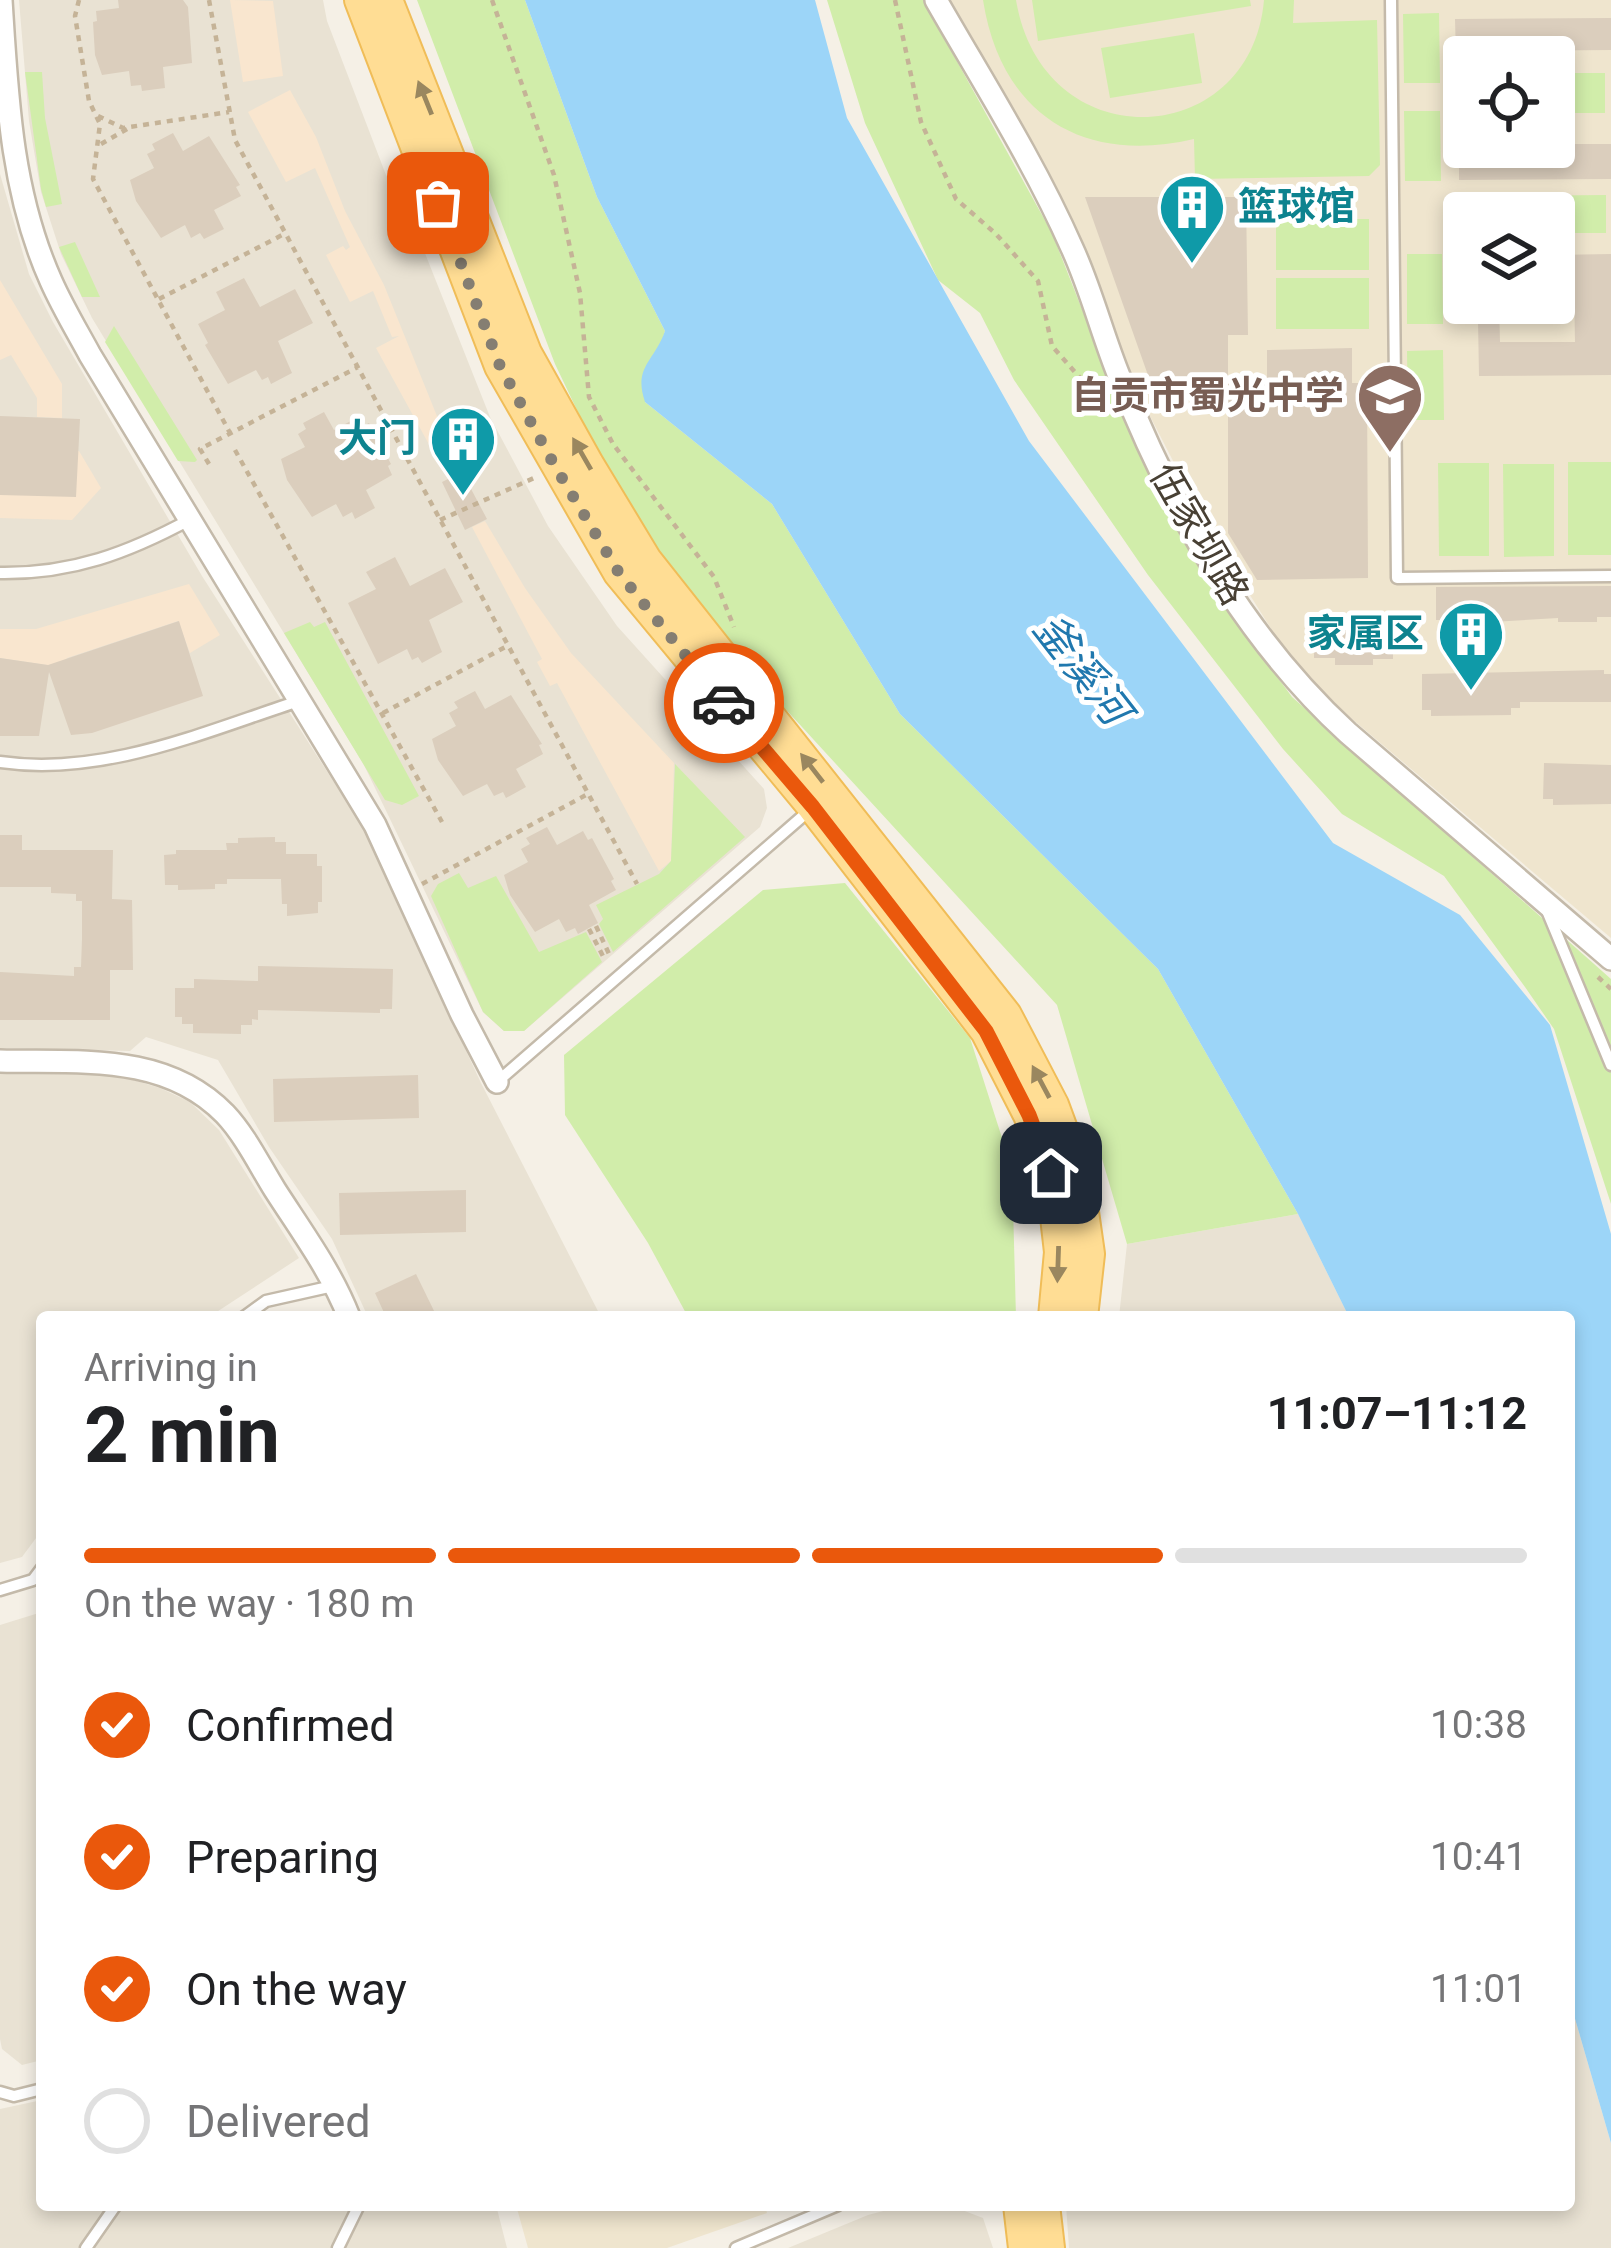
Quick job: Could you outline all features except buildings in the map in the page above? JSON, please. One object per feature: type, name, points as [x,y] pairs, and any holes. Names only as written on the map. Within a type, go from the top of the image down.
[{"type":"main road","points":[[360,0],[500,366],[619,573],[813,807],[986,1031],[1029,1115],[1051,1173],[1060,1252],[1055,1311]]},
{"type":"main road","points":[[387,0],[526,353],[646,560],[1006,1015],[1053,1105],[1077,1170],[1089,1254],[1083,1311]]},
{"type":"main road","points":[[1020,2211],[1024,2248]]},
{"type":"main road","points":[[1045,2211],[1048,2248]]},
{"type":"street","points":[[1,0],[12,141],[51,282],[90,355],[375,825],[497,1082]]},
{"type":"street","name":"伍家坝路","points":[[936,0],[1035,171],[1073,250],[1158,470],[1268,648],[1306,694],[1611,959]]},
{"type":"street","points":[[0,1061],[109,1062],[154,1071],[200,1091],[228,1117],[336,1285],[347,1311]]},
{"type":"lane","points":[[1391,0],[1397,578],[1611,576]]},
{"type":"lane","points":[[0,573],[81,566],[125,553],[191,519]]},
{"type":"lane","points":[[0,761],[46,765],[140,752],[302,700]]},
{"type":"lane","points":[[497,1082],[813,807]]},
{"type":"lane","points":[[1544,902],[1611,1065]]},
{"type":"lane","points":[[252,1311],[266,1301],[336,1285]]},
{"type":"lane","points":[[0,1590],[36,1576]]},
{"type":"lane","points":[[0,2092],[14,2096],[36,2090]]},
{"type":"lane","points":[[86,2248],[112,2211]]},
{"type":"lane","points":[[338,2248],[356,2211]]},
{"type":"lane","points":[[736,2248],[824,2211]]},
{"type":"path","points":[[79,0],[76,16],[89,101],[98,116],[112,125],[133,127]]},
{"type":"path","points":[[208,0],[235,140],[638,884]]},
{"type":"path","points":[[492,0],[554,176],[580,293],[589,397],[613,444],[714,577],[740,643]]},
{"type":"path","points":[[97,148],[133,127],[229,112]]},
{"type":"path","points":[[98,116],[93,178],[230,433]]},
{"type":"path","points":[[159,299],[286,233]]},
{"type":"path","points":[[209,464],[200,449],[358,367]]},
{"type":"path","points":[[236,449],[442,822]]},
{"type":"path","points":[[440,520],[556,468]]},
{"type":"path","points":[[383,713],[509,645]]},
{"type":"path","points":[[407,892],[589,793]]},
{"type":"path","points":[[592,928],[608,958]]},
{"type":"shaded area","points":[[19,0],[323,0],[386,175],[411,218],[490,417],[548,526],[617,626],[764,789],[767,808],[760,827],[524,1031],[504,1031],[483,1012],[363,763],[92,318],[61,254],[41,192],[29,121]]},
{"type":"shaded area","points":[[230,0],[273,1],[283,76],[243,82]]},
{"type":"shaded area","name":"自贡市蜀光中学","points":[[949,0],[1611,0],[1611,938],[1300,675],[1206,525],[1134,385],[1058,190]]},
{"type":"shaded area","points":[[290,90],[384,285],[460,473],[448,479],[376,348],[399,336],[392,337],[373,291],[350,302],[326,255],[350,247],[315,168],[286,182],[248,112]]},
{"type":"shaded area","points":[[0,174],[29,274],[53,322],[202,576],[362,826],[481,1083],[598,1311],[365,1311],[332,1239],[269,1147],[218,1060],[146,1037],[130,1051],[0,1048]]},
{"type":"shaded area","points":[[0,280],[62,384],[62,418],[37,417],[37,398],[11,355],[0,360]]},
{"type":"shaded area","points":[[62,450],[79,451],[101,488],[72,520],[0,518],[0,495]]},
{"type":"shaded area","points":[[485,521],[571,653],[674,763],[671,861],[659,871],[557,683],[550,686],[537,662],[542,659],[472,527]]},
{"type":"shaded area","points":[[189,584],[220,635],[190,653],[178,621],[67,658],[60,667],[0,658],[0,629],[36,629]]},
{"type":"shaded area","points":[[110,1073],[190,1102],[219,1130],[299,1258],[218,1311],[36,1311],[36,1538],[22,1557],[0,1563],[0,1074]]},
{"type":"shaded area","points":[[1298,1214],[1346,1311],[1120,1311],[1127,1244]]},
{"type":"shaded area","points":[[36,1614],[36,2062],[22,2065],[2,2049],[0,2039],[0,1625]]},
{"type":"shaded area","points":[[1575,2019],[1611,2143],[1611,2248],[1069,2248],[1066,2211],[1575,2211]]},
{"type":"shaded area","points":[[36,2101],[36,2211],[498,2211],[507,2248],[0,2248],[0,2109]]},
{"type":"shaded area","points":[[518,2211],[767,2213],[667,2248],[528,2248]]},
{"type":"shaded area","points":[[965,2211],[983,2218],[993,2248],[788,2248],[868,2215]]},
{"type":"green space","points":[[417,0],[525,0],[597,197],[665,331],[645,402],[772,504],[900,714],[1158,969],[1298,1214],[1127,1244],[1057,1005],[780,703],[657,548],[598,454],[555,364]]},
{"type":"green space","points":[[827,0],[923,0],[1052,233],[1135,444],[1205,571],[1248,637],[1292,697],[1611,979],[1611,1204],[1554,1029],[1525,987],[1444,876],[1342,814],[1283,749],[1148,575],[1014,380],[980,313],[938,280],[865,123]]},
{"type":"green space","points":[[983,0],[1016,0],[1034,52],[1064,89],[1103,111],[1145,117],[1187,109],[1224,86],[1251,50],[1264,0],[1294,0],[1293,23],[1377,20],[1380,165],[1369,176],[1195,179],[1194,139],[1154,145],[1083,137],[1028,101],[1008,74]]},
{"type":"green space","points":[[1032,0],[1250,0],[1251,6],[1038,41]]},
{"type":"green space","points":[[1439,13],[1440,83],[1404,83],[1403,14]]},
{"type":"green space","points":[[1194,33],[1202,83],[1110,98],[1101,48]]},
{"type":"green space","points":[[25,72],[42,72],[45,118],[62,204],[46,207]]},
{"type":"green space","points":[[1575,73],[1605,73],[1605,113],[1575,113]]},
{"type":"green space","points":[[1404,111],[1440,111],[1441,181],[1405,181]]},
{"type":"green space","points":[[1575,195],[1606,195],[1606,233],[1575,233]]},
{"type":"green space","points":[[1276,219],[1369,219],[1369,270],[1276,270]]},
{"type":"green space","points":[[75,242],[100,297],[82,297],[59,247]]},
{"type":"green space","points":[[1407,254],[1442,254],[1443,324],[1407,324]]},
{"type":"green space","points":[[1276,278],[1369,278],[1369,329],[1276,329]]},
{"type":"green space","points":[[114,326],[195,462],[178,461],[105,342]]},
{"type":"green space","points":[[1443,350],[1444,420],[1408,420],[1407,351]]},
{"type":"green space","points":[[1568,462],[1611,462],[1611,555],[1568,555]]},
{"type":"green space","points":[[1438,463],[1489,463],[1489,556],[1439,556]]},
{"type":"green space","points":[[1503,464],[1554,464],[1554,556],[1504,557]]},
{"type":"green space","points":[[310,622],[314,627],[325,622],[419,796],[402,805],[385,800],[284,633]]},
{"type":"green space","points":[[675,764],[745,837],[613,952],[599,924],[603,919],[596,905],[659,874],[671,861]]},
{"type":"green space","points":[[459,873],[468,888],[496,876],[539,952],[586,932],[602,962],[524,1031],[504,1031],[483,1012],[431,896],[438,884]]},
{"type":"green space","points":[[845,883],[970,1038],[1012,1169],[1016,1311],[685,1311],[648,1243],[565,1115],[564,1055],[763,890]]},
{"type":"water","name":"釜溪河","points":[[525,0],[815,0],[847,118],[1029,441],[1333,843],[1460,915],[1550,1025],[1611,1234],[1611,2143],[1575,2019],[1575,1311],[1346,1311],[1298,1214],[1158,969],[900,714],[772,504],[645,402],[643,372],[665,331],[597,197]]},
{"type":"way so far","points":[[438,203],[500,366],[556,468],[619,573],[724,703]]},
{"type":"place","name":"篮球馆","points":[[1192,266]]},
{"type":"place","name":"自贡市蜀光中学","points":[[1390,455]]},
{"type":"place","name":"大门","points":[[463,498]]},
{"type":"place","name":"家属区","points":[[1471,693]]},
{"type":"route","points":[[724,703],[813,807],[986,1031],[1029,1115],[1051,1173]]}]
